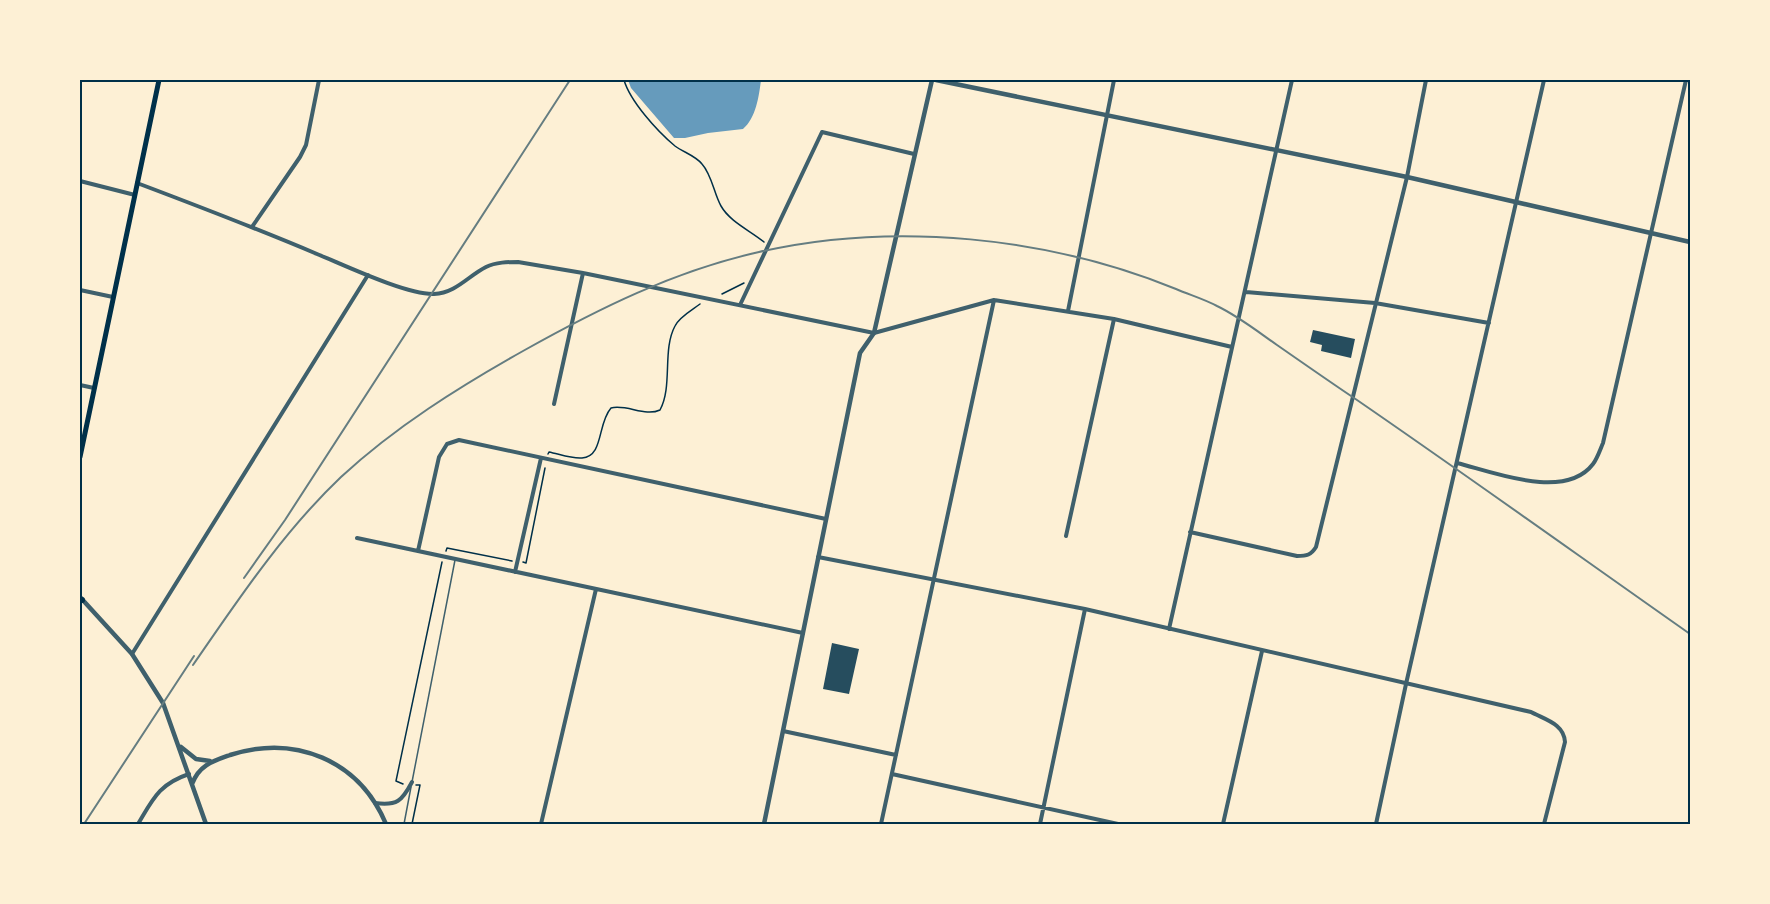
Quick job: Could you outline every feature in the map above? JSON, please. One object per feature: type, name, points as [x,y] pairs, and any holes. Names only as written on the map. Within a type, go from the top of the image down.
[{"type":"main road","points":[[80,457],[159,80]]},
{"type":"street","points":[[252,227],[306,145],[319,80]]},
{"type":"street","points":[[764,825],[860,354],[874,333],[914,154],[934,80],[1407,177],[1690,242]]},
{"type":"street","points":[[1068,312],[1114,80]]},
{"type":"street","points":[[1169,629],[1292,80]]},
{"type":"street","points":[[1190,532],[1288,555],[1306,556],[1316,547],[1407,177],[1426,80]]},
{"type":"street","points":[[1376,825],[1544,80]]},
{"type":"street","points":[[1457,463],[1520,479],[1549,483],[1565,482],[1581,475],[1593,464],[1603,443],[1686,80]]},
{"type":"street","points":[[740,305],[822,132],[914,154]]},
{"type":"street","points":[[80,181],[135,195]]},
{"type":"street","points":[[137,183],[368,275],[405,288],[433,294],[463,284],[486,267],[507,262],[583,273],[874,333],[993,300],[1114,320],[1232,347]]},
{"type":"street","points":[[554,405],[583,273]]},
{"type":"street","points":[[132,654],[368,275]]},
{"type":"street","points":[[80,290],[113,297]]},
{"type":"street","points":[[1246,292],[1375,303],[1490,323]]},
{"type":"street","points":[[881,825],[993,300]]},
{"type":"street","points":[[1066,536],[1114,320]]},
{"type":"street","points":[[80,385],[94,388]]},
{"type":"street","points":[[418,551],[439,457],[447,444],[459,440],[826,519]]},
{"type":"street","points":[[515,572],[541,458]]},
{"type":"street","points":[[357,538],[803,633]]},
{"type":"street","points":[[818,557],[1086,609],[1531,712],[1561,728],[1565,735],[1544,825]]},
{"type":"street","points":[[542,825],[596,589]]},
{"type":"street","points":[[80,599],[132,654],[163,703],[206,825]]},
{"type":"street","points":[[1040,825],[1086,609]]},
{"type":"street","points":[[1223,825],[1262,651]]},
{"type":"street","points":[[783,731],[896,755]]},
{"type":"street","points":[[178,743],[183,750],[196,759],[213,762]]},
{"type":"street","points":[[192,784],[200,768],[234,754],[259,748],[298,750],[332,762],[345,771],[375,803],[386,825]]},
{"type":"street","points":[[138,825],[156,794],[164,786],[174,779],[189,774]]},
{"type":"street","points":[[892,774],[1118,825]]},
{"type":"street","points":[[375,803],[397,802],[412,784]]},
{"type":"lane","points":[[404,825],[455,559]]},
{"type":"path","points":[[624,80],[629,92],[655,126],[676,146],[702,164],[726,213],[764,242],[767,248]]},
{"type":"path","points":[[718,301],[722,294],[730,289],[752,280]]},
{"type":"path","points":[[412,825],[420,785],[396,781],[441,562],[445,562],[447,548],[526,563],[549,452],[577,458],[592,455],[598,447],[602,421],[611,408],[625,407],[649,412],[660,410],[675,324],[702,302]]},
{"type":"water","points":[[628,80],[761,80],[754,113],[743,129],[674,138],[631,88]]},
{"type":"building","points":[[1313,330],[1355,339],[1351,358],[1321,351],[1322,345],[1310,342]]},
{"type":"building","points":[[832,643],[859,649],[849,694],[823,689]]},
{"type":"railway","points":[[244,578],[285,520],[570,80]]},
{"type":"railway","points":[[193,665],[262,567],[320,498],[383,441],[475,379],[608,306],[697,270],[759,252],[863,237],[917,236],[970,239],[1024,246],[1127,271],[1212,304],[1247,324],[1690,634]]},
{"type":"railway","points":[[84,824],[194,656]]}]
